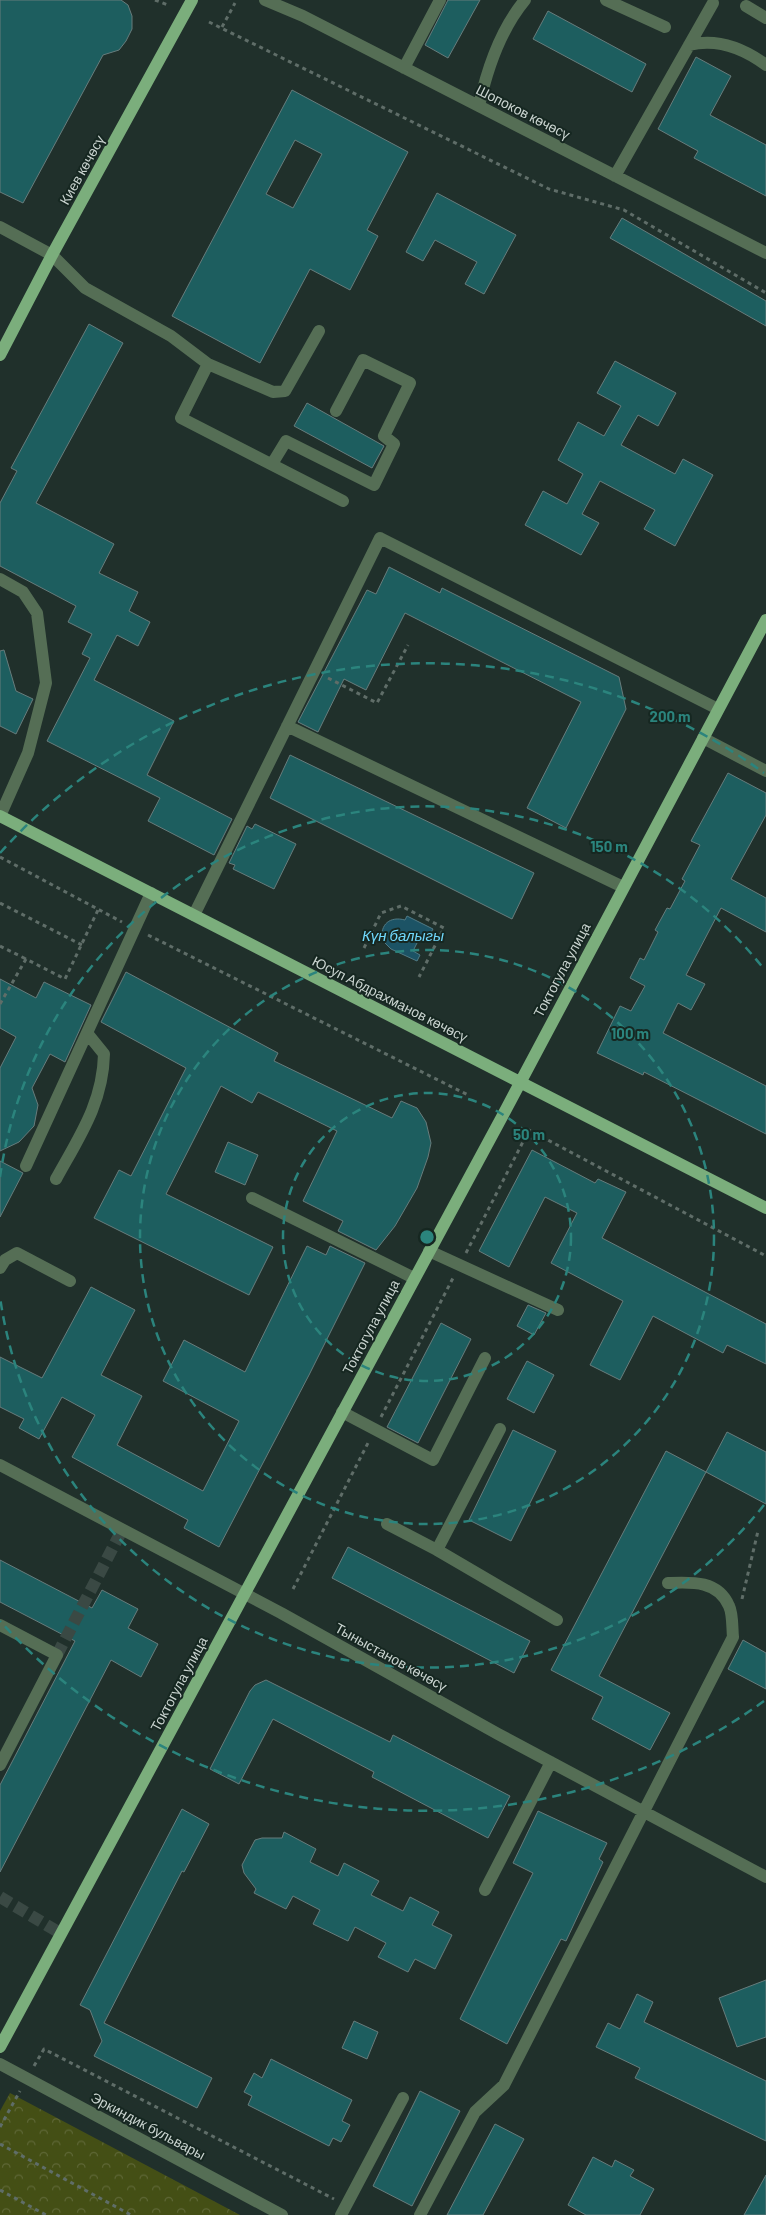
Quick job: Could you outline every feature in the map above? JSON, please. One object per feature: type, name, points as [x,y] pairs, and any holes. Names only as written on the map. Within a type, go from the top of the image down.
[{"type":"main road","name":"Киев көчөсү","points":[[0,355],[52,255],[192,0]]},
{"type":"main road","name":"Токтогула улица","points":[[0,2047],[520,1082],[766,620]]},
{"type":"main road","name":"Юсуп Абдрахманов көчөсү","points":[[0,816],[766,1208]]},
{"type":"street","name":"Шопоков көчөсү","points":[[265,0],[303,16],[766,253]]},
{"type":"street","points":[[404,68],[440,0]]},
{"type":"street","points":[[479,106],[485,75],[505,33],[525,0]]},
{"type":"street","points":[[606,0],[666,27]]},
{"type":"street","points":[[615,176],[713,3]]},
{"type":"street","points":[[746,6],[766,18]]},
{"type":"street","points":[[689,45],[705,41],[718,42],[734,48],[766,65]]},
{"type":"street","points":[[0,227],[52,255],[85,288],[171,336],[208,364],[273,392],[285,391],[319,331]]},
{"type":"street","points":[[272,464],[286,441],[374,485],[394,444],[384,436],[410,383],[363,360],[336,410]]},
{"type":"street","points":[[208,364],[181,418],[343,501]]},
{"type":"street","points":[[194,915],[380,538],[718,709]]},
{"type":"street","points":[[0,579],[23,592],[37,612],[46,683],[28,753],[0,816]]},
{"type":"street","points":[[287,726],[623,887]]},
{"type":"street","points":[[703,738],[766,771]]},
{"type":"street","points":[[26,1166],[151,893]]},
{"type":"street","points":[[56,1179],[93,1112],[103,1076],[104,1054],[87,1033]]},
{"type":"street","points":[[252,1198],[414,1278]]},
{"type":"street","points":[[429,1251],[558,1310]]},
{"type":"street","points":[[0,1268],[5,1260],[17,1253],[70,1281]]},
{"type":"street","points":[[342,1412],[433,1460],[486,1358]]},
{"type":"street","points":[[437,1550],[500,1429]]},
{"type":"street","name":"Тыныстанов көчөсү","points":[[0,1466],[244,1594],[766,1877]]},
{"type":"street","points":[[387,1524],[437,1550],[557,1620]]},
{"type":"street","points":[[420,2215],[476,2112],[504,2085],[733,1637],[730,1606],[718,1591],[698,1581],[668,1583]]},
{"type":"street","points":[[0,1625],[57,1655],[0,1765]]},
{"type":"street","points":[[485,1890],[551,1762]]},
{"type":"street","name":"Эркиндик бульвары","points":[[0,2064],[282,2215]]},
{"type":"street","points":[[344,2210],[403,2098]]},
{"type":"path","points":[[156,0],[168,5]]},
{"type":"path","points":[[222,27],[235,3]]},
{"type":"path","points":[[209,22],[549,189],[624,210],[766,293]]},
{"type":"path","points":[[314,671],[377,703],[408,645]]},
{"type":"path","points":[[0,857],[98,910],[470,1096]]},
{"type":"path","points":[[0,903],[82,945]]},
{"type":"path","points":[[364,948],[381,913],[401,906],[444,928],[419,977]]},
{"type":"path","points":[[0,946],[65,979],[98,910]]},
{"type":"path","points":[[0,1004],[26,959]]},
{"type":"path","points":[[293,1589],[529,1130],[766,1256]]},
{"type":"path","points":[[740,1608],[758,1531]]},
{"type":"path","points":[[44,2049],[344,2210]]},
{"type":"path","points":[[0,2144],[130,2215]]},
{"type":"path","points":[[0,2190],[46,2215]]},
{"type":"green space","points":[[10,2093],[240,2215],[0,2215],[0,2111]]},
{"type":"water","name":"Күн балыгы","points":[[407,916],[433,929],[428,938],[421,935],[413,951],[420,955],[417,961],[391,949],[382,940],[384,926],[387,922],[395,919],[405,920]]},
{"type":"building","points":[[0,0],[121,0],[128,5],[132,16],[132,29],[126,41],[119,50],[103,55],[23,203],[0,192]]},
{"type":"building","points":[[448,0],[480,0],[448,58],[425,45]]},
{"type":"building","points":[[548,11],[646,64],[632,92],[533,39]]},
{"type":"building","points":[[696,57],[731,76],[710,115],[766,145],[766,196],[694,158],[698,151],[658,129]]},
{"type":"building","points":[[292,90],[408,152],[367,230],[378,236],[350,290],[310,269],[260,363],[172,316]],"holes":[[[295,140],[322,154],[293,208],[266,194]]]},
{"type":"building","points":[[437,193],[516,235],[484,294],[465,284],[477,262],[435,240],[423,261],[406,252]]},
{"type":"building","points":[[622,218],[766,301],[766,326],[610,238]]},
{"type":"building","points":[[89,324],[123,343],[36,503],[114,544],[99,573],[138,592],[129,611],[150,622],[138,646],[117,635],[94,680],[174,721],[147,775],[232,819],[214,855],[148,821],[160,798],[47,741],[90,658],[82,654],[92,634],[68,622],[76,606],[0,566],[0,503],[17,471],[11,468]]},
{"type":"building","points":[[615,361],[676,393],[658,426],[638,415],[621,445],[675,474],[683,459],[713,475],[675,546],[644,529],[655,510],[600,481],[582,514],[599,523],[581,555],[525,525],[543,491],[567,504],[583,474],[558,460],[578,422],[604,436],[621,406],[597,393]]},
{"type":"building","points":[[307,403],[384,446],[372,468],[294,426]]},
{"type":"building","points":[[389,567],[440,593],[442,588],[619,677],[626,709],[566,828],[527,808],[581,702],[405,613],[366,690],[344,679],[318,732],[298,722],[367,590],[376,594]]},
{"type":"building","points":[[4,650],[16,691],[33,699],[16,734],[0,726],[0,651]]},
{"type":"building","points":[[290,755],[534,873],[512,919],[270,798]]},
{"type":"building","points":[[728,773],[766,793],[766,815],[731,879],[766,898],[766,932],[721,908],[686,975],[705,984],[691,1010],[678,1003],[663,1033],[766,1086],[766,1134],[644,1072],[643,1075],[597,1053],[620,1006],[631,1011],[645,986],[630,978],[640,958],[644,960],[658,932],[655,930],[667,908],[670,909],[685,881],[682,879],[700,845],[691,841]]},
{"type":"building","points":[[255,824],[296,844],[274,889],[233,869],[235,865],[229,863],[247,826],[252,829]]},
{"type":"building","points":[[126,972],[278,1053],[274,1061],[392,1118],[401,1101],[417,1108],[426,1122],[431,1143],[428,1157],[417,1188],[395,1226],[376,1250],[338,1231],[343,1221],[303,1201],[337,1131],[258,1092],[252,1103],[221,1086],[166,1194],[273,1247],[249,1295],[94,1218],[119,1170],[131,1176],[186,1068],[101,1022]]},
{"type":"building","points":[[0,979],[36,998],[44,982],[91,1005],[65,1062],[50,1054],[32,1088],[38,1105],[34,1126],[19,1142],[0,1151],[0,1068],[16,1037],[0,1028]]},
{"type":"building","points":[[228,1142],[258,1155],[245,1185],[215,1172]]},
{"type":"building","points":[[532,1150],[595,1183],[598,1179],[626,1192],[602,1238],[766,1324],[766,1364],[727,1345],[723,1353],[653,1316],[620,1380],[590,1365],[623,1301],[551,1263],[577,1213],[545,1197],[509,1267],[479,1251]]},
{"type":"building","points":[[0,1161],[23,1173],[0,1217]]},
{"type":"building","points":[[307,1246],[326,1255],[330,1246],[365,1263],[219,1547],[184,1528],[188,1520],[72,1457],[95,1415],[62,1397],[39,1439],[19,1428],[24,1419],[0,1407],[0,1357],[42,1378],[91,1287],[135,1310],[101,1375],[142,1396],[117,1445],[203,1491],[239,1421],[163,1381],[184,1340],[245,1372]]},
{"type":"building","points":[[528,1305],[546,1313],[534,1335],[517,1326]]},
{"type":"building","points":[[441,1323],[471,1339],[418,1443],[387,1427]]},
{"type":"building","points":[[527,1361],[554,1375],[534,1413],[507,1399]]},
{"type":"building","points":[[513,1430],[556,1451],[511,1541],[469,1520]]},
{"type":"building","points":[[727,1432],[766,1452],[766,1504],[706,1472]]},
{"type":"building","points":[[666,1451],[706,1472],[599,1676],[670,1713],[650,1750],[592,1719],[603,1697],[551,1670]]},
{"type":"building","points":[[348,1547],[530,1641],[514,1673],[332,1578]]},
{"type":"building","points":[[0,1560],[92,1608],[102,1590],[138,1609],[128,1628],[158,1644],[141,1677],[111,1660],[0,1872],[0,1785],[75,1641],[0,1602]]},
{"type":"building","points":[[743,1640],[766,1653],[766,1689],[728,1669]]},
{"type":"building","points":[[266,1680],[390,1742],[393,1735],[510,1796],[488,1838],[372,1777],[374,1772],[273,1719],[239,1784],[210,1769],[250,1691],[255,1685]]},
{"type":"building","points":[[182,1809],[209,1824],[184,1872],[182,1871],[104,2023],[212,2078],[197,2108],[94,2056],[102,2041],[90,2010],[80,2005]]},
{"type":"building","points":[[538,1811],[607,1843],[599,1859],[603,1862],[566,1941],[561,1939],[507,2044],[460,2019],[533,1873],[513,1863]]},
{"type":"building","points":[[284,1832],[316,1849],[310,1862],[338,1876],[344,1863],[379,1881],[371,1895],[403,1911],[410,1897],[439,1912],[432,1925],[452,1935],[435,1969],[415,1959],[408,1972],[378,1957],[386,1943],[355,1927],[348,1941],[313,1924],[320,1910],[293,1896],[286,1909],[254,1893],[256,1889],[244,1873],[242,1865],[255,1840],[282,1838]]},
{"type":"building","points":[[766,1980],[766,2037],[737,2047],[719,1998]]},
{"type":"building","points":[[637,1994],[653,2002],[644,2022],[766,2081],[766,2141],[635,2078],[640,2068],[596,2047],[608,2023],[620,2029]]},
{"type":"building","points":[[354,2021],[378,2032],[367,2059],[342,2048]]},
{"type":"building","points":[[271,2059],[352,2100],[342,2121],[350,2125],[341,2142],[333,2138],[329,2146],[248,2105],[252,2096],[244,2092],[254,2073],[262,2078]]},
{"type":"building","points":[[420,2091],[460,2111],[412,2206],[373,2186]]},
{"type":"building","points":[[495,2124],[524,2139],[483,2215],[447,2215]]},
{"type":"building","points":[[593,2157],[612,2167],[615,2160],[634,2170],[630,2176],[654,2189],[640,2215],[586,2215],[568,2205]]},
{"type":"building","points":[[766,2175],[766,2215],[744,2215]]},
{"type":"tunnel","points":[[57,1655],[122,1530]]},
{"type":"tunnel","points":[[0,1897],[60,1933]]}]
